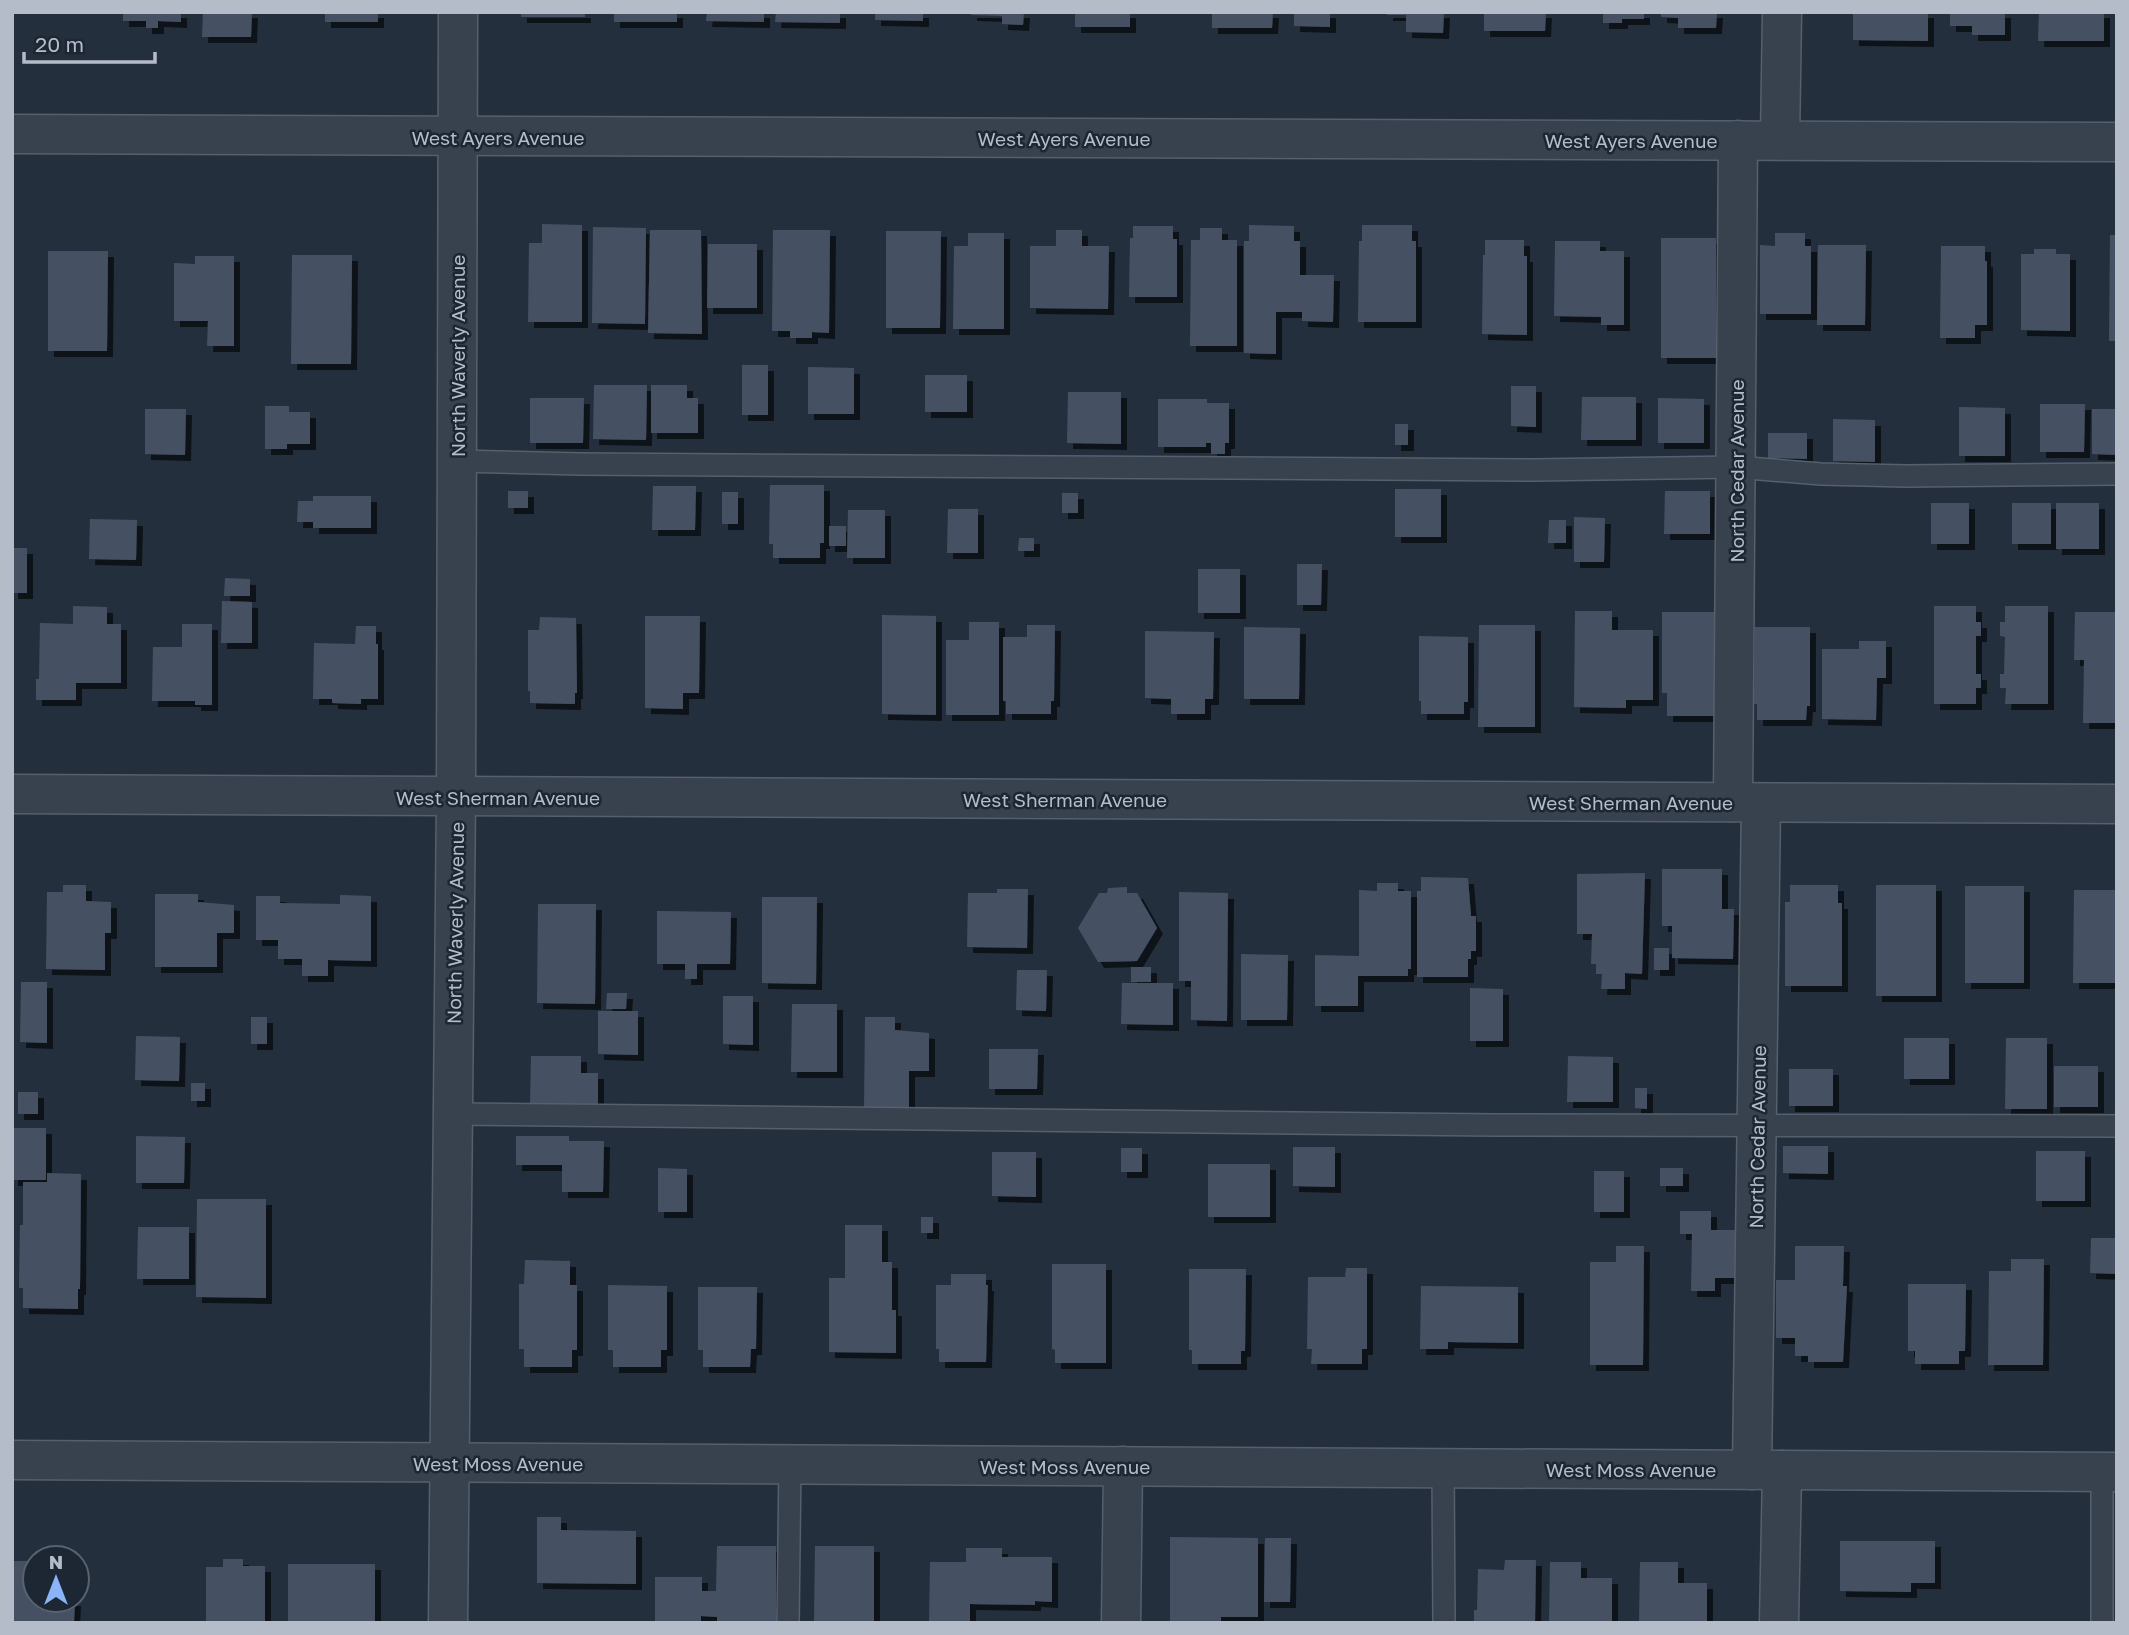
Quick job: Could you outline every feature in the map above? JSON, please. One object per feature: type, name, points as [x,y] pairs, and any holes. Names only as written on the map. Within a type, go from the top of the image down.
[{"type":"street","name":"North Waverly Avenue","points":[[448,1623],[456,796],[458,12]]},
{"type":"street","points":[[1780,140],[1782,12]]},
{"type":"street","name":"West Ayers Avenue","points":[[12,134],[2117,142]]},
{"type":"street","name":"North Cedar Avenue","points":[[1738,140],[1736,467],[1767,1470],[1779,1623]]},
{"type":"street","name":"West Sherman Avenue","points":[[12,794],[2117,804]]},
{"type":"street","name":"West Moss Avenue","points":[[12,1460],[2109,1472]]},
{"type":"street","points":[[1121,1623],[1123,1466]]},
{"type":"lane","points":[[457,461],[1534,470],[1736,467],[1821,474],[1894,476],[2117,474]]},
{"type":"lane","points":[[453,1114],[1480,1125],[2117,1126]]},
{"type":"lane","points":[[788,1623],[790,1464]]},
{"type":"lane","points":[[1443,1468],[1444,1623]]},
{"type":"lane","points":[[2102,1623],[2109,1472]]},
{"type":"building","points":[[123,12],[181,12],[181,22],[158,21],[158,28],[146,28],[146,21],[123,21]]},
{"type":"building","points":[[203,12],[252,12],[251,37],[202,37]]},
{"type":"building","points":[[325,12],[378,12],[378,22],[325,22]]},
{"type":"building","points":[[521,12],[585,12],[585,17],[521,17]]},
{"type":"building","points":[[614,12],[677,12],[677,22],[614,22]]},
{"type":"building","points":[[707,12],[764,12],[764,22],[706,21]]},
{"type":"building","points":[[776,12],[840,12],[840,23],[775,22]]},
{"type":"building","points":[[875,12],[923,12],[923,21],[875,20]]},
{"type":"building","points":[[971,12],[1024,12],[1023,25],[1002,24],[1002,16],[971,15]]},
{"type":"building","points":[[1075,12],[1130,12],[1130,27],[1075,27]]},
{"type":"building","points":[[1212,12],[1273,12],[1272,28],[1212,28]]},
{"type":"building","points":[[1294,12],[1330,12],[1330,27],[1294,26]]},
{"type":"building","points":[[1387,12],[1444,12],[1443,33],[1406,32],[1406,15],[1387,15]]},
{"type":"building","points":[[1484,12],[1546,12],[1545,31],[1484,31]]},
{"type":"building","points":[[1603,12],[1644,12],[1644,19],[1622,19],[1622,23],[1603,23]]},
{"type":"building","points":[[1661,12],[1717,12],[1716,28],[1678,28],[1678,18],[1661,17]]},
{"type":"building","points":[[1853,12],[1928,12],[1928,41],[1853,40]]},
{"type":"building","points":[[1950,12],[2005,12],[2005,35],[1972,35],[1972,26],[1950,26]]},
{"type":"building","points":[[2039,12],[2104,12],[2104,41],[2038,41]]},
{"type":"building","points":[[542,224],[582,225],[582,322],[528,322],[529,243],[542,243]]},
{"type":"building","points":[[1249,225],[1294,226],[1294,241],[1300,241],[1300,275],[1334,275],[1333,322],[1302,321],[1302,312],[1276,312],[1276,354],[1244,353],[1244,241],[1249,241]]},
{"type":"building","points":[[1362,225],[1412,225],[1412,241],[1416,241],[1416,322],[1358,322],[1359,241],[1362,241]]},
{"type":"building","points":[[1133,226],[1173,226],[1173,239],[1177,239],[1177,297],[1129,297],[1130,238],[1133,238]]},
{"type":"building","points":[[593,227],[646,228],[645,324],[592,323]]},
{"type":"building","points":[[1200,228],[1222,228],[1222,240],[1237,240],[1237,346],[1190,346],[1191,240],[1200,240]]},
{"type":"building","points":[[650,230],[701,230],[702,334],[648,333]]},
{"type":"building","points":[[773,230],[830,230],[829,333],[812,332],[812,338],[790,338],[790,331],[772,331]]},
{"type":"building","points":[[1056,230],[1082,230],[1082,246],[1109,246],[1108,309],[1030,308],[1030,246],[1056,246]]},
{"type":"building","points":[[886,231],[941,231],[940,328],[886,328]]},
{"type":"building","points":[[968,233],[1004,233],[1004,329],[953,329],[954,246],[968,246]]},
{"type":"building","points":[[1775,233],[1805,233],[1805,246],[1811,246],[1811,314],[1760,314],[1760,245],[1775,246]]},
{"type":"building","points":[[2110,235],[2117,235],[2117,341],[2109,341]]},
{"type":"building","points":[[1661,238],[1716,238],[1716,358],[1661,358]]},
{"type":"building","points":[[1485,240],[1524,240],[1524,256],[1527,256],[1527,335],[1482,334]]},
{"type":"building","points":[[1555,241],[1600,241],[1600,251],[1624,251],[1624,325],[1601,325],[1601,317],[1554,316]]},
{"type":"building","points":[[708,244],[757,244],[757,308],[707,308]]},
{"type":"building","points":[[1818,245],[1866,245],[1865,325],[1817,325]]},
{"type":"building","points":[[1941,246],[1985,246],[1987,325],[1975,325],[1975,338],[1940,338]]},
{"type":"building","points":[[2034,249],[2056,249],[2056,254],[2070,254],[2070,331],[2021,330],[2021,254],[2034,254]]},
{"type":"building","points":[[48,251],[108,251],[107,351],[48,351]]},
{"type":"building","points":[[292,255],[352,255],[351,364],[291,364]]},
{"type":"building","points":[[195,256],[234,256],[234,346],[207,346],[208,321],[174,321],[174,263],[195,264]]},
{"type":"building","points":[[742,365],[768,365],[768,415],[742,415]]},
{"type":"building","points":[[808,367],[854,368],[854,414],[808,414]]},
{"type":"building","points":[[925,375],[967,375],[967,412],[925,412]]},
{"type":"building","points":[[594,385],[647,385],[646,440],[593,439]]},
{"type":"building","points":[[651,385],[687,385],[687,398],[698,398],[698,433],[651,433]]},
{"type":"building","points":[[1511,386],[1536,386],[1536,427],[1511,426]]},
{"type":"building","points":[[1068,392],[1121,392],[1121,444],[1067,443]]},
{"type":"building","points":[[1582,397],[1636,397],[1636,440],[1581,440]]},
{"type":"building","points":[[530,398],[584,398],[583,443],[530,443]]},
{"type":"building","points":[[1658,398],[1704,399],[1704,443],[1658,443]]},
{"type":"building","points":[[1158,399],[1207,399],[1207,403],[1229,403],[1229,443],[1225,443],[1225,454],[1211,454],[1211,443],[1206,443],[1206,447],[1158,447]]},
{"type":"building","points":[[2040,404],[2085,404],[2084,452],[2040,452]]},
{"type":"building","points":[[265,406],[289,406],[289,412],[310,412],[310,444],[287,444],[287,449],[265,449]]},
{"type":"building","points":[[1959,407],[2005,408],[2005,456],[1959,456]]},
{"type":"building","points":[[145,409],[186,409],[185,455],[145,454]]},
{"type":"building","points":[[2092,409],[2117,409],[2117,455],[2092,454]]},
{"type":"building","points":[[1833,419],[1875,420],[1875,462],[1833,461]]},
{"type":"building","points":[[1395,424],[1408,424],[1408,445],[1395,445]]},
{"type":"building","points":[[1768,433],[1807,433],[1807,459],[1768,458]]},
{"type":"building","points":[[770,485],[824,485],[824,543],[820,543],[820,558],[773,558],[773,544],[769,544]]},
{"type":"building","points":[[653,486],[696,486],[695,530],[652,530]]},
{"type":"building","points":[[1395,489],[1441,489],[1441,537],[1395,537]]},
{"type":"building","points":[[508,491],[528,491],[528,508],[508,508]]},
{"type":"building","points":[[1665,491],[1710,491],[1710,534],[1664,534]]},
{"type":"building","points":[[722,492],[738,492],[738,524],[722,524]]},
{"type":"building","points":[[1062,493],[1078,493],[1078,513],[1062,513]]},
{"type":"building","points":[[313,496],[371,496],[371,528],[313,528],[313,522],[297,522],[298,501],[313,501]]},
{"type":"building","points":[[1931,503],[1969,503],[1969,544],[1931,544]]},
{"type":"building","points":[[2012,503],[2051,503],[2051,544],[2012,544]]},
{"type":"building","points":[[2056,503],[2099,503],[2099,549],[2056,549]]},
{"type":"building","points":[[948,509],[978,509],[978,553],[947,553]]},
{"type":"building","points":[[848,510],[885,510],[885,558],[847,558]]},
{"type":"building","points":[[1574,517],[1605,518],[1604,562],[1574,562]]},
{"type":"building","points":[[90,519],[137,520],[136,560],[89,559]]},
{"type":"building","points":[[1549,520],[1566,520],[1566,543],[1548,543]]},
{"type":"building","points":[[829,526],[846,526],[846,546],[829,546]]},
{"type":"building","points":[[1019,538],[1034,538],[1034,551],[1018,551]]},
{"type":"building","points":[[12,548],[27,548],[27,593],[12,593]]},
{"type":"building","points":[[1297,564],[1322,564],[1321,605],[1297,605]]},
{"type":"building","points":[[1198,569],[1240,569],[1240,613],[1198,613]]},
{"type":"building","points":[[225,578],[250,579],[250,596],[224,596]]},
{"type":"building","points":[[222,601],[252,602],[252,643],[221,643]]},
{"type":"building","points":[[73,606],[107,607],[107,624],[121,624],[121,683],[76,683],[76,700],[36,700],[40,623],[73,624]]},
{"type":"building","points":[[1934,606],[1976,606],[1976,622],[1981,622],[1981,636],[1976,636],[1976,674],[1981,674],[1981,688],[1976,688],[1976,704],[1934,704]]},
{"type":"building","points":[[2005,606],[2048,606],[2048,704],[2005,704],[2006,688],[2000,688],[2000,674],[2004,674],[2005,637],[2000,636],[2000,622],[2005,622]]},
{"type":"building","points":[[1575,611],[1612,611],[1612,630],[1653,630],[1653,700],[1626,700],[1626,708],[1574,707]]},
{"type":"building","points":[[1662,612],[1722,612],[1721,701],[1714,701],[1714,716],[1667,716],[1667,693],[1662,693]]},
{"type":"building","points":[[2075,612],[2117,612],[2117,723],[2083,723],[2084,660],[2074,660]]},
{"type":"building","points":[[882,615],[936,616],[936,715],[882,714]]},
{"type":"building","points":[[645,616],[700,616],[699,693],[683,693],[683,709],[645,708]]},
{"type":"building","points":[[540,617],[576,618],[575,704],[530,703],[528,630],[539,630]]},
{"type":"building","points":[[969,622],[999,622],[999,715],[946,715],[946,640],[969,640]]},
{"type":"building","points":[[182,624],[212,624],[212,705],[195,705],[195,701],[152,701],[153,647],[182,647]]},
{"type":"building","points":[[1027,625],[1055,625],[1054,701],[1051,701],[1051,714],[1006,714],[1006,701],[1003,701],[1003,637],[1027,637]]},
{"type":"building","points":[[1479,625],[1535,625],[1535,727],[1478,727]]},
{"type":"building","points":[[356,626],[376,626],[378,699],[361,699],[361,704],[313,699],[314,643],[355,644]]},
{"type":"building","points":[[1244,627],[1300,628],[1299,699],[1244,699]]},
{"type":"building","points":[[1755,627],[1810,627],[1810,706],[1807,706],[1806,720],[1757,720],[1757,704],[1754,704]]},
{"type":"building","points":[[1145,631],[1214,632],[1213,699],[1205,699],[1205,714],[1171,714],[1171,699],[1145,698]]},
{"type":"building","points":[[1419,636],[1468,637],[1468,702],[1464,702],[1464,714],[1421,714]]},
{"type":"building","points":[[1859,641],[1886,641],[1886,678],[1877,678],[1876,720],[1822,719],[1822,649],[1859,649]]},
{"type":"building","points":[[1662,869],[1722,869],[1722,909],[1734,909],[1733,959],[1672,958],[1672,926],[1662,926]]},
{"type":"building","points":[[1645,873],[1642,974],[1625,973],[1625,989],[1601,989],[1602,974],[1596,974],[1596,964],[1591,964],[1592,934],[1577,934],[1577,874]]},
{"type":"building","points":[[1421,877],[1468,878],[1471,916],[1476,916],[1476,951],[1471,951],[1471,959],[1468,959],[1468,977],[1417,977],[1417,891],[1421,891]]},
{"type":"building","points":[[1377,883],[1398,883],[1398,891],[1411,891],[1411,969],[1408,969],[1408,976],[1358,976],[1358,1006],[1315,1006],[1315,955],[1359,956],[1359,890],[1377,891]]},
{"type":"building","points":[[63,885],[86,885],[86,901],[111,902],[111,933],[105,933],[105,970],[46,969],[47,892],[63,892]]},
{"type":"building","points":[[1790,885],[1838,885],[1838,903],[1842,903],[1842,986],[1785,986],[1785,902],[1790,902]]},
{"type":"building","points":[[1876,885],[1936,885],[1936,996],[1876,996]]},
{"type":"building","points":[[1965,886],[2024,886],[2024,983],[1965,983]]},
{"type":"building","points":[[1127,887],[1127,893],[1137,893],[1157,928],[1137,961],[1098,962],[1078,928],[1099,893],[1107,893],[1108,888]]},
{"type":"building","points":[[997,889],[1028,889],[1027,948],[967,947],[968,893],[997,893]]},
{"type":"building","points":[[2074,890],[2117,890],[2117,983],[2073,983]]},
{"type":"building","points":[[1179,892],[1228,893],[1227,1021],[1191,1020],[1191,981],[1179,981]]},
{"type":"building","points":[[155,894],[198,894],[198,902],[234,905],[234,933],[217,933],[217,967],[155,967]]},
{"type":"building","points":[[340,895],[371,896],[371,961],[328,960],[328,976],[302,976],[302,959],[278,959],[278,940],[256,940],[256,896],[280,896],[280,903],[340,904]]},
{"type":"building","points":[[762,897],[817,897],[816,984],[762,983]]},
{"type":"building","points":[[538,904],[596,904],[595,1004],[537,1003]]},
{"type":"building","points":[[657,911],[731,912],[730,964],[697,964],[697,979],[685,979],[685,964],[657,964]]},
{"type":"building","points":[[1654,948],[1669,948],[1669,970],[1654,970]]},
{"type":"building","points":[[1241,954],[1288,955],[1287,1020],[1241,1020]]},
{"type":"building","points":[[1131,967],[1151,967],[1151,982],[1131,982]]},
{"type":"building","points":[[1017,970],[1047,970],[1046,1011],[1016,1010]]},
{"type":"building","points":[[21,982],[47,982],[47,1043],[20,1042]]},
{"type":"building","points":[[1122,983],[1173,983],[1173,1025],[1121,1024]]},
{"type":"building","points":[[1470,988],[1503,989],[1503,1041],[1470,1041]]},
{"type":"building","points":[[607,993],[627,993],[626,1009],[606,1009]]},
{"type":"building","points":[[723,996],[753,996],[753,1045],[723,1044]]},
{"type":"building","points":[[792,1004],[837,1004],[837,1072],[791,1072]]},
{"type":"building","points":[[598,1011],[638,1011],[638,1055],[598,1054]]},
{"type":"building","points":[[251,1017],[267,1017],[267,1044],[251,1044]]},
{"type":"building","points":[[865,1017],[895,1017],[895,1030],[929,1033],[929,1071],[909,1071],[909,1108],[864,1107]]},
{"type":"building","points":[[136,1036],[180,1037],[179,1081],[135,1080]]},
{"type":"building","points":[[1904,1038],[1949,1038],[1949,1079],[1904,1079]]},
{"type":"building","points":[[2006,1038],[2047,1038],[2047,1109],[2005,1109]]},
{"type":"building","points":[[989,1049],[1038,1049],[1037,1089],[989,1089]]},
{"type":"building","points":[[531,1056],[581,1056],[581,1073],[598,1073],[598,1106],[530,1106]]},
{"type":"building","points":[[1568,1056],[1613,1057],[1613,1102],[1567,1102]]},
{"type":"building","points":[[2054,1066],[2098,1066],[2098,1107],[2054,1107]]},
{"type":"building","points":[[1789,1069],[1833,1069],[1833,1106],[1789,1106]]},
{"type":"building","points":[[191,1083],[205,1083],[205,1101],[191,1101]]},
{"type":"building","points":[[1635,1088],[1647,1088],[1647,1109],[1635,1108]]},
{"type":"building","points":[[18,1092],[38,1092],[38,1114],[18,1114]]},
{"type":"building","points":[[12,1128],[46,1128],[46,1180],[12,1180]]},
{"type":"building","points":[[136,1136],[185,1137],[184,1183],[136,1183]]},
{"type":"building","points":[[516,1136],[569,1136],[569,1141],[604,1141],[603,1192],[562,1192],[562,1165],[516,1165]]},
{"type":"building","points":[[1783,1146],[1828,1146],[1828,1174],[1783,1173]]},
{"type":"building","points":[[1293,1147],[1335,1147],[1335,1187],[1293,1186]]},
{"type":"building","points":[[1121,1148],[1142,1148],[1142,1172],[1121,1172]]},
{"type":"building","points":[[2036,1151],[2085,1151],[2085,1201],[2036,1201]]},
{"type":"building","points":[[992,1152],[1036,1152],[1036,1197],[992,1196]]},
{"type":"building","points":[[1208,1164],[1270,1164],[1270,1217],[1208,1217]]},
{"type":"building","points":[[658,1168],[687,1169],[687,1212],[658,1212]]},
{"type":"building","points":[[1660,1168],[1683,1168],[1683,1186],[1660,1186]]},
{"type":"building","points":[[1594,1171],[1624,1171],[1624,1212],[1594,1212]]},
{"type":"building","points":[[47,1173],[81,1174],[78,1309],[23,1308],[23,1288],[19,1288],[23,1182],[47,1182]]},
{"type":"building","points":[[197,1199],[266,1199],[266,1298],[196,1297]]},
{"type":"building","points":[[1680,1211],[1711,1211],[1711,1230],[1736,1230],[1736,1278],[1715,1278],[1715,1291],[1691,1291],[1692,1234],[1680,1234]]},
{"type":"building","points":[[921,1217],[933,1217],[933,1233],[921,1233]]},
{"type":"building","points":[[845,1225],[882,1225],[882,1262],[892,1262],[892,1310],[896,1310],[896,1353],[829,1352],[829,1278],[845,1278]]},
{"type":"building","points":[[138,1227],[189,1227],[189,1279],[137,1279]]},
{"type":"building","points":[[2091,1238],[2117,1238],[2117,1274],[2090,1273]]},
{"type":"building","points":[[1616,1246],[1644,1246],[1643,1365],[1590,1365],[1590,1262],[1616,1262]]},
{"type":"building","points":[[1795,1246],[1844,1246],[1843,1286],[1847,1286],[1843,1362],[1808,1362],[1808,1356],[1795,1356],[1795,1338],[1776,1338],[1776,1280],[1795,1280]]},
{"type":"building","points":[[2011,1259],[2044,1259],[2043,1365],[1988,1365],[1989,1271],[2011,1271]]},
{"type":"building","points":[[525,1260],[570,1261],[570,1285],[577,1285],[577,1350],[572,1350],[572,1367],[524,1367],[524,1349],[519,1349],[519,1284],[524,1284]]},
{"type":"building","points":[[1052,1264],[1106,1264],[1106,1363],[1055,1363],[1055,1350],[1052,1349]]},
{"type":"building","points":[[1346,1268],[1367,1268],[1367,1349],[1362,1349],[1362,1364],[1311,1364],[1312,1349],[1307,1349],[1308,1277],[1345,1277]]},
{"type":"building","points":[[1189,1269],[1246,1269],[1245,1351],[1241,1351],[1241,1364],[1192,1364],[1192,1350],[1189,1350]]},
{"type":"building","points":[[951,1274],[986,1274],[986,1362],[939,1362],[939,1349],[936,1349],[936,1285],[951,1285]]},
{"type":"building","points":[[1908,1284],[1966,1284],[1965,1351],[1959,1351],[1959,1364],[1915,1364],[1915,1351],[1908,1351]]},
{"type":"building","points":[[608,1285],[667,1286],[667,1350],[661,1350],[661,1367],[613,1367],[613,1350],[608,1350]]},
{"type":"building","points":[[1421,1286],[1518,1287],[1518,1343],[1448,1342],[1448,1349],[1420,1349]]},
{"type":"building","points":[[698,1287],[757,1287],[756,1349],[751,1349],[750,1367],[703,1367],[703,1350],[698,1350]]},
{"type":"building","points":[[537,1517],[561,1517],[561,1530],[636,1531],[636,1584],[537,1583]]},
{"type":"building","points":[[1170,1537],[1258,1538],[1258,1617],[1221,1617],[1221,1623],[1170,1623]]},
{"type":"building","points":[[1265,1538],[1291,1538],[1290,1602],[1264,1602]]},
{"type":"building","points":[[1840,1541],[1935,1541],[1935,1583],[1911,1583],[1911,1592],[1840,1591]]},
{"type":"building","points":[[717,1546],[776,1546],[776,1623],[717,1623],[717,1617],[701,1616],[701,1623],[655,1623],[655,1577],[702,1577],[702,1591],[716,1591]]},
{"type":"building","points":[[815,1546],[874,1546],[874,1623],[814,1623]]},
{"type":"building","points":[[966,1548],[1002,1548],[1002,1557],[1052,1557],[1052,1602],[1035,1601],[1035,1605],[970,1604],[970,1622],[929,1622],[930,1562],[966,1562]]},
{"type":"building","points":[[223,1559],[243,1559],[243,1566],[265,1566],[265,1622],[206,1622],[206,1567],[223,1567]]},
{"type":"building","points":[[1505,1560],[1536,1560],[1535,1623],[1474,1623],[1478,1569],[1504,1570]]},
{"type":"building","points":[[12,1561],[21,1561],[21,1614],[74,1614],[74,1623],[12,1623]]},
{"type":"building","points":[[1550,1562],[1581,1562],[1581,1578],[1612,1578],[1612,1623],[1549,1623]]},
{"type":"building","points":[[1640,1562],[1678,1562],[1678,1583],[1707,1583],[1707,1623],[1639,1623]]},
{"type":"building","points":[[288,1564],[375,1564],[375,1623],[288,1623]]}]
